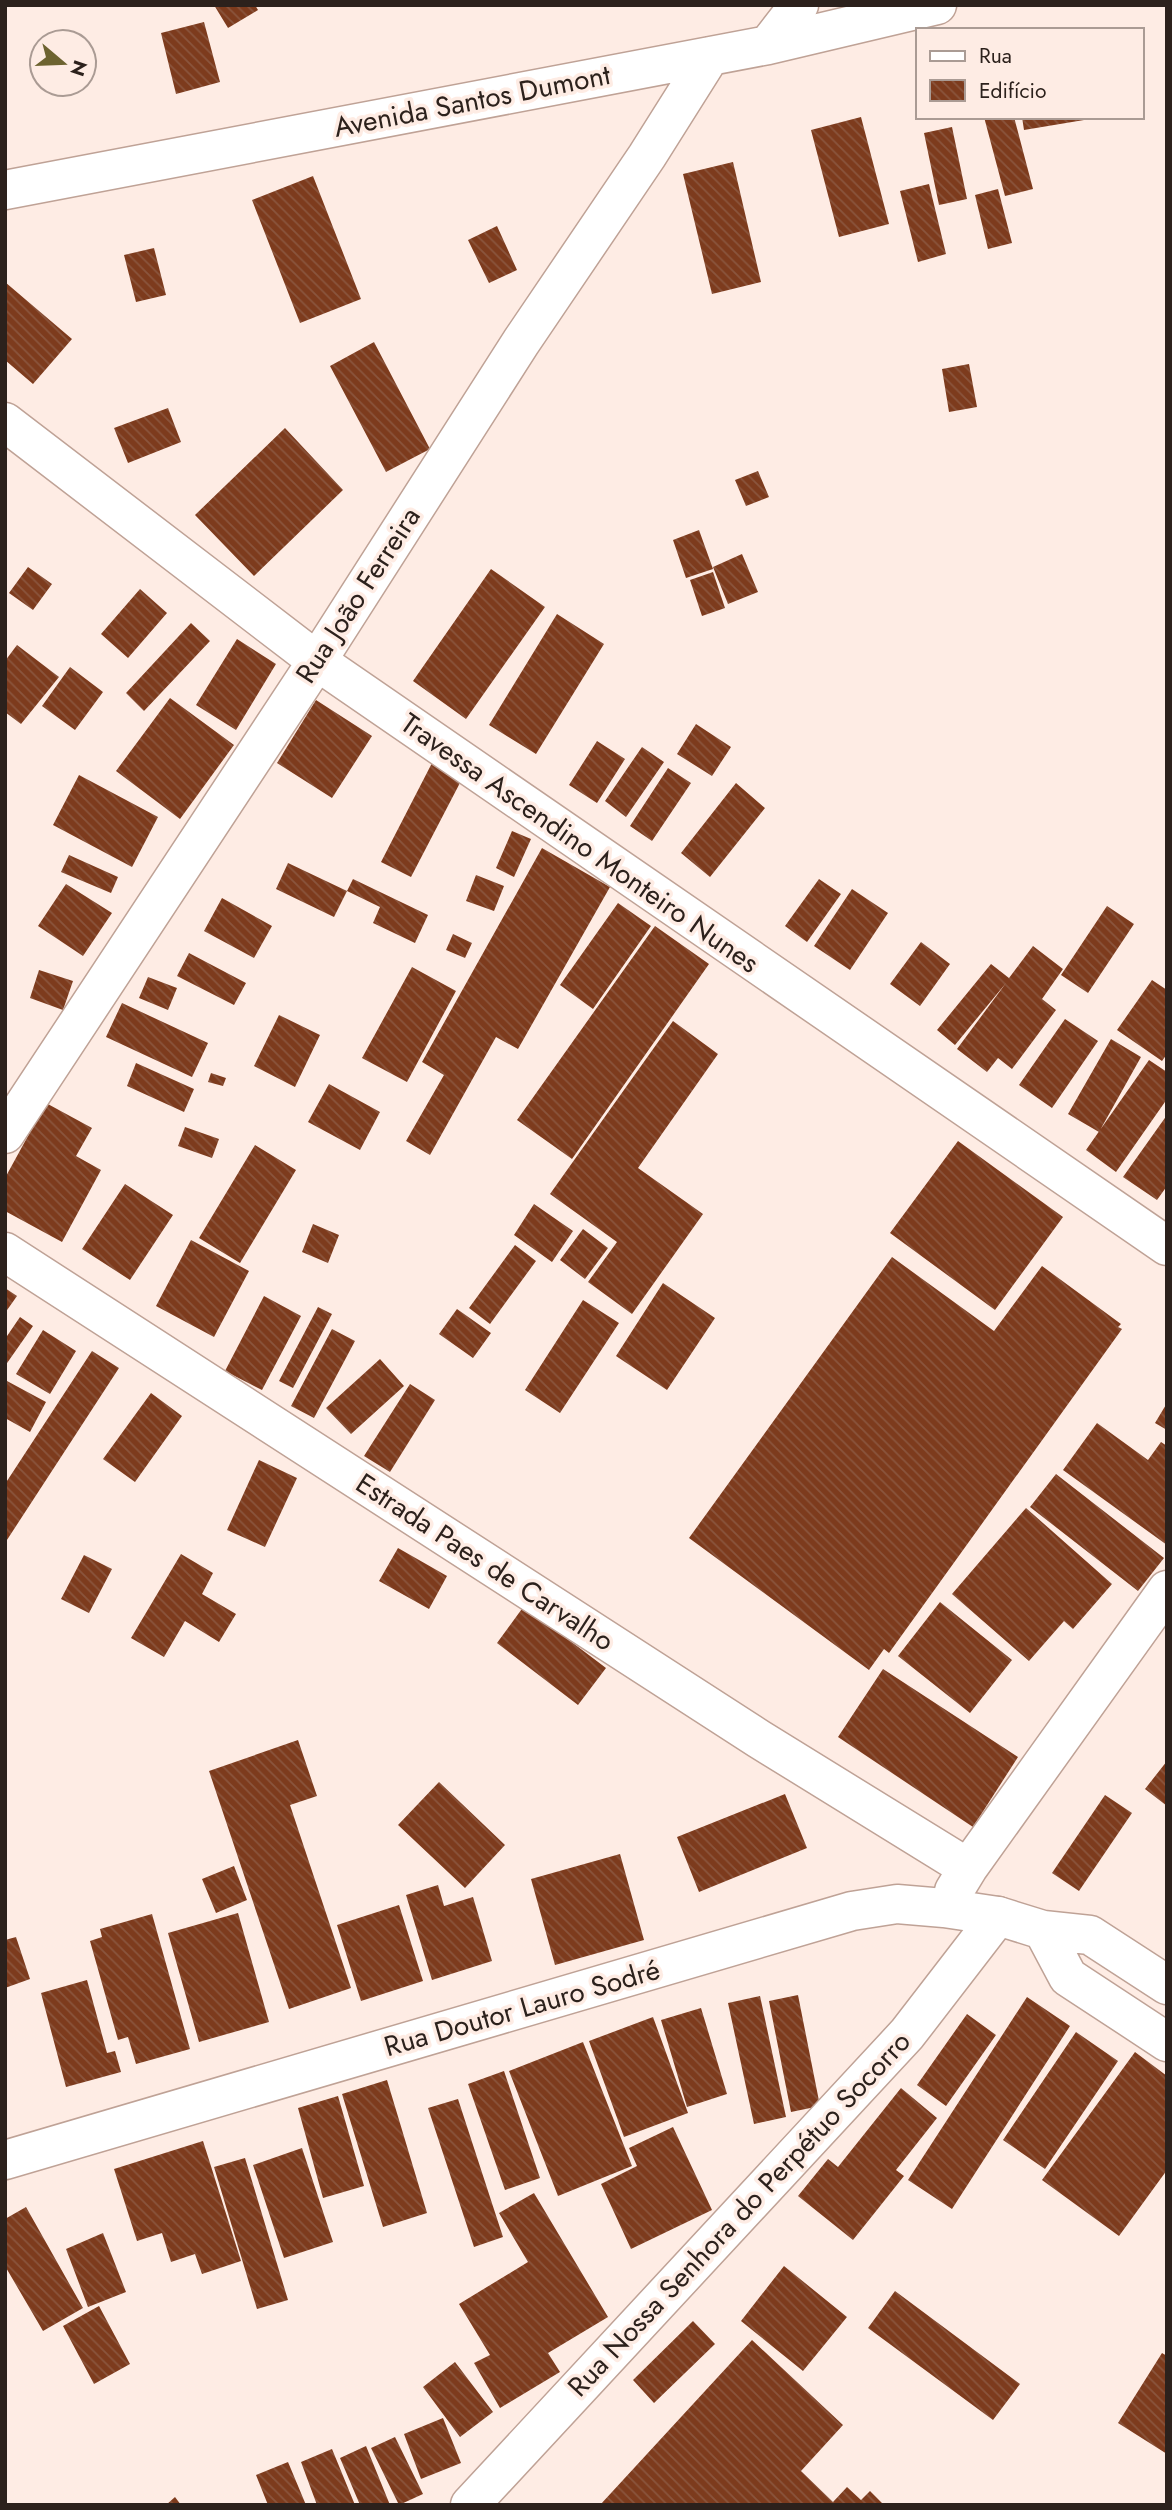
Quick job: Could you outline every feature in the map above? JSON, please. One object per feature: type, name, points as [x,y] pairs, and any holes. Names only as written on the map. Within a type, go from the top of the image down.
[{"type":"street","points":[[768,45],[799,5]]},
{"type":"street","name":"Avenida Santos Dumont","points":[[5,190],[768,45],[937,5]]},
{"type":"street","name":"Rua João Ferreira","points":[[5,1134],[317,661],[521,342],[647,156],[710,56]]},
{"type":"street","name":"Travessa Ascendino Monteiro Nunes","points":[[5,422],[317,661],[1167,1247]]},
{"type":"street","name":"Estrada Paes de Carvalho","points":[[5,1252],[759,1739],[968,1868]]},
{"type":"street","points":[[944,1908],[968,1868],[1167,1590]]},
{"type":"street","name":"Rua Doutor Lauro Sodré","points":[[5,2161],[852,1911],[897,1904],[944,1908],[998,1916],[1043,1930]]},
{"type":"street","name":"Rua Nossa Senhora do Perpétuo Socorro","points":[[470,2505],[907,2034],[998,1916]]},
{"type":"street","points":[[1043,1930],[1090,1935],[1167,1985]]},
{"type":"street","points":[[1043,1930],[1068,1977],[1167,2042]]},
{"type":"building","points":[[214,5],[255,5],[258,10],[228,28]]},
{"type":"building","points":[[204,22],[220,82],[176,94],[161,33]]},
{"type":"building","points":[[861,117],[889,224],[839,237],[811,130]]},
{"type":"building","points":[[985,119],[1015,119],[1033,189],[1005,196]]},
{"type":"building","points":[[1022,119],[1090,119],[1024,130]]},
{"type":"building","points":[[952,127],[967,199],[939,205],[924,133]]},
{"type":"building","points":[[733,162],[761,282],[712,294],[683,174]]},
{"type":"building","points":[[313,176],[361,299],[300,323],[252,200]]},
{"type":"building","points":[[929,184],[946,254],[918,262],[900,191]]},
{"type":"building","points":[[998,189],[1012,243],[988,249],[975,195]]},
{"type":"building","points":[[497,226],[517,270],[489,283],[468,240]]},
{"type":"building","points":[[154,248],[166,295],[136,302],[124,255]]},
{"type":"building","points":[[5,282],[72,339],[33,384],[5,360]]},
{"type":"building","points":[[374,342],[430,449],[386,472],[330,366]]},
{"type":"building","points":[[969,364],[977,407],[949,412],[942,369]]},
{"type":"building","points":[[168,408],[181,442],[128,463],[114,428]]},
{"type":"building","points":[[285,428],[343,490],[254,576],[195,515]]},
{"type":"building","points":[[758,471],[769,497],[746,506],[735,480]]},
{"type":"building","points":[[699,530],[713,569],[686,578],[673,540]]},
{"type":"building","points":[[742,554],[758,592],[728,604],[713,567]]},
{"type":"building","points":[[28,567],[52,584],[33,610],[9,593]]},
{"type":"building","points":[[491,569],[545,607],[466,719],[413,681]]},
{"type":"building","points":[[713,572],[725,608],[702,616],[690,580]]},
{"type":"building","points":[[140,589],[167,613],[128,658],[101,634]]},
{"type":"building","points":[[557,614],[604,644],[536,754],[489,725]]},
{"type":"building","points":[[191,623],[210,641],[144,711],[126,693]]},
{"type":"building","points":[[237,639],[276,664],[236,730],[196,705]]},
{"type":"building","points":[[17,645],[59,677],[21,724],[5,712],[5,661]]},
{"type":"building","points":[[70,667],[103,692],[75,730],[42,706]]},
{"type":"building","points":[[170,698],[234,745],[180,819],[116,771]]},
{"type":"building","points":[[316,700],[372,736],[332,798],[277,763]]},
{"type":"building","points":[[696,724],[731,747],[712,776],[677,754]]},
{"type":"building","points":[[597,741],[625,759],[597,803],[569,785]]},
{"type":"building","points":[[642,747],[664,762],[626,817],[605,801]]},
{"type":"building","points":[[432,763],[462,779],[411,877],[381,862]]},
{"type":"building","points":[[668,768],[691,783],[652,841],[630,826]]},
{"type":"building","points":[[79,775],[158,817],[132,867],[53,825]]},
{"type":"building","points":[[736,783],[765,808],[710,877],[681,853]]},
{"type":"building","points":[[512,831],[531,839],[514,877],[496,868]]},
{"type":"building","points":[[542,848],[610,887],[518,1049],[496,1037],[430,1155],[406,1141],[444,1075],[422,1062]]},
{"type":"building","points":[[69,855],[118,877],[111,893],[61,872]]},
{"type":"building","points":[[288,863],[347,891],[334,917],[276,889]]},
{"type":"building","points":[[476,875],[504,886],[494,911],[466,901]]},
{"type":"building","points":[[353,879],[428,915],[415,943],[373,923],[380,907],[347,891]]},
{"type":"building","points":[[819,879],[841,894],[807,942],[785,926]]},
{"type":"building","points":[[66,884],[112,913],[83,956],[38,926]]},
{"type":"building","points":[[852,889],[888,913],[850,970],[814,946]]},
{"type":"building","points":[[222,898],[272,926],[254,958],[204,931]]},
{"type":"building","points":[[618,903],[651,926],[593,1009],[560,985]]},
{"type":"building","points":[[1107,906],[1134,924],[1088,993],[1061,975]]},
{"type":"building","points":[[655,926],[709,964],[572,1159],[517,1120]]},
{"type":"building","points":[[453,934],[472,943],[465,958],[446,950]]},
{"type":"building","points":[[921,942],[950,964],[920,1006],[890,984]]},
{"type":"building","points":[[1033,946],[1063,969],[1042,999],[1056,1010],[1012,1069],[998,1058],[987,1072],[957,1049],[1006,983],[955,1045],[937,1030],[991,964],[1009,978]]},
{"type":"building","points":[[189,953],[246,983],[234,1005],[177,976]]},
{"type":"building","points":[[412,967],[456,991],[407,1082],[362,1058]]},
{"type":"building","points":[[39,970],[73,981],[63,1010],[30,998]]},
{"type":"building","points":[[148,977],[177,988],[168,1010],[139,998]]},
{"type":"building","points":[[1152,980],[1167,990],[1167,1054],[1162,1061],[1117,1030]]},
{"type":"building","points":[[122,1003],[208,1043],[192,1077],[106,1037]]},
{"type":"building","points":[[279,1015],[320,1035],[295,1087],[254,1066]]},
{"type":"building","points":[[1065,1019],[1098,1041],[1052,1108],[1019,1085]]},
{"type":"building","points":[[673,1021],[718,1054],[638,1168],[703,1214],[632,1314],[588,1282],[617,1242],[550,1194]]},
{"type":"building","points":[[1111,1039],[1141,1057],[1099,1132],[1068,1114]]},
{"type":"building","points":[[1149,1060],[1167,1072],[1167,1099],[1116,1172],[1086,1150]]},
{"type":"building","points":[[136,1063],[194,1089],[184,1112],[127,1086]]},
{"type":"building","points":[[211,1073],[226,1078],[223,1086],[208,1082]]},
{"type":"building","points":[[329,1084],[380,1112],[360,1150],[308,1122]]},
{"type":"building","points":[[46,1103],[92,1128],[76,1156],[101,1170],[62,1242],[5,1211],[5,1178]]},
{"type":"building","points":[[1167,1115],[1167,1186],[1157,1200],[1123,1177]]},
{"type":"building","points":[[185,1127],[219,1139],[212,1158],[178,1146]]},
{"type":"building","points":[[958,1141],[1063,1217],[995,1310],[890,1233]]},
{"type":"building","points":[[255,1145],[296,1170],[240,1263],[199,1238]]},
{"type":"building","points":[[125,1184],[173,1215],[130,1280],[82,1249]]},
{"type":"building","points":[[534,1204],[573,1231],[552,1262],[514,1235]]},
{"type":"building","points":[[313,1224],[339,1235],[328,1263],[302,1252]]},
{"type":"building","points":[[583,1229],[608,1248],[585,1279],[560,1260]]},
{"type":"building","points":[[191,1240],[249,1271],[214,1337],[156,1306]]},
{"type":"building","points":[[515,1245],[536,1261],[490,1324],[469,1308]]},
{"type":"building","points":[[892,1257],[994,1331],[1042,1266],[1121,1324],[1118,1327],[1122,1329],[889,1653],[884,1649],[869,1670],[689,1538]]},
{"type":"building","points":[[663,1283],[715,1318],[667,1390],[616,1356]]},
{"type":"building","points":[[5,1288],[17,1296],[5,1313]]},
{"type":"building","points":[[264,1296],[301,1316],[262,1390],[225,1371]]},
{"type":"building","points":[[583,1300],[619,1323],[560,1413],[525,1390]]},
{"type":"building","points":[[318,1307],[332,1314],[293,1388],[279,1381]]},
{"type":"building","points":[[457,1309],[491,1333],[473,1358],[439,1334]]},
{"type":"building","points":[[20,1317],[33,1326],[5,1366],[5,1339]]},
{"type":"building","points":[[332,1329],[355,1341],[314,1418],[291,1406]]},
{"type":"building","points":[[43,1330],[76,1351],[50,1394],[16,1374]]},
{"type":"building","points":[[92,1351],[119,1368],[5,1543],[5,1484]]},
{"type":"building","points":[[380,1359],[404,1386],[351,1434],[326,1408]]},
{"type":"building","points":[[7,1381],[46,1402],[30,1432],[5,1418]]},
{"type":"building","points":[[410,1384],[435,1400],[390,1472],[364,1456]]},
{"type":"building","points":[[151,1393],[182,1416],[135,1482],[103,1459]]},
{"type":"building","points":[[1167,1403],[1167,1430],[1155,1423]]},
{"type":"building","points":[[1097,1423],[1148,1460],[1161,1442],[1167,1446],[1167,1545],[1063,1470]]},
{"type":"building","points":[[259,1460],[297,1478],[265,1547],[227,1530]]},
{"type":"building","points":[[1056,1474],[1164,1558],[1138,1591],[1030,1507]]},
{"type":"building","points":[[1026,1508],[1112,1584],[1073,1629],[1064,1621],[1029,1661],[952,1594]]},
{"type":"building","points":[[398,1548],[447,1576],[429,1609],[379,1581]]},
{"type":"building","points":[[181,1554],[213,1573],[202,1594],[236,1614],[219,1642],[185,1621],[164,1657],[131,1638]]},
{"type":"building","points":[[84,1555],[112,1569],[89,1613],[61,1599]]},
{"type":"building","points":[[940,1602],[1012,1660],[970,1713],[898,1656]]},
{"type":"building","points":[[524,1606],[606,1668],[578,1705],[497,1643]]},
{"type":"building","points":[[883,1669],[1018,1757],[973,1827],[838,1737]]},
{"type":"building","points":[[298,1740],[317,1796],[290,1805],[351,1988],[289,2009],[209,1771]]},
{"type":"building","points":[[1167,1761],[1167,1806],[1145,1789]]},
{"type":"building","points":[[439,1782],[505,1845],[465,1888],[398,1825]]},
{"type":"building","points":[[785,1794],[807,1848],[699,1892],[677,1837]]},
{"type":"building","points":[[1105,1795],[1132,1813],[1079,1891],[1052,1873]]},
{"type":"building","points":[[620,1854],[644,1940],[555,1965],[531,1879]]},
{"type":"building","points":[[234,1866],[247,1900],[216,1913],[202,1879]]},
{"type":"building","points":[[438,1885],[444,1906],[473,1897],[492,1961],[432,1980],[406,1895]]},
{"type":"building","points":[[399,1905],[423,1981],[361,2001],[337,1925]]},
{"type":"building","points":[[238,1913],[269,2022],[199,2042],[168,1933]]},
{"type":"building","points":[[152,1914],[190,2049],[136,2064],[128,2037],[118,2040],[90,1941],[102,1937],[100,1929]]},
{"type":"building","points":[[16,1937],[30,1979],[5,1988],[5,1940]]},
{"type":"building","points":[[87,1980],[107,2053],[115,2051],[121,2072],[66,2087],[41,1993]]},
{"type":"building","points":[[798,1995],[820,2106],[791,2112],[769,2001]]},
{"type":"building","points":[[760,1996],[786,2117],[754,2124],[728,2003]]},
{"type":"building","points":[[1027,1997],[1070,2026],[952,2209],[908,2180]]},
{"type":"building","points":[[701,2008],[727,2094],[687,2107],[661,2020]]},
{"type":"building","points":[[967,2014],[996,2035],[946,2106],[917,2085]]},
{"type":"building","points":[[653,2017],[688,2113],[624,2137],[589,2041]]},
{"type":"building","points":[[1076,2032],[1118,2061],[1045,2169],[1003,2140]]},
{"type":"building","points":[[583,2042],[632,2166],[558,2196],[509,2071]]},
{"type":"building","points":[[1135,2052],[1167,2076],[1167,2170],[1119,2236],[1042,2180]]},
{"type":"building","points":[[504,2071],[540,2178],[505,2190],[468,2084]]},
{"type":"building","points":[[387,2080],[427,2213],[383,2227],[342,2094]]},
{"type":"building","points":[[901,2088],[937,2118],[896,2170],[904,2176],[853,2240],[798,2196],[828,2159],[838,2167]]},
{"type":"building","points":[[338,2096],[364,2186],[323,2198],[298,2108]]},
{"type":"building","points":[[458,2099],[503,2237],[474,2247],[428,2108]]},
{"type":"building","points":[[673,2127],[712,2210],[631,2249],[601,2184],[637,2166],[629,2148]]},
{"type":"building","points":[[203,2141],[241,2261],[202,2274],[195,2254],[171,2262],[162,2233],[137,2241],[114,2169]]},
{"type":"building","points":[[302,2148],[333,2242],[284,2258],[253,2165]]},
{"type":"building","points":[[245,2158],[288,2300],[257,2309],[214,2167]]},
{"type":"building","points":[[534,2193],[608,2317],[548,2353],[560,2372],[500,2408],[474,2363],[490,2355],[459,2304],[528,2262],[499,2213]]},
{"type":"building","points":[[26,2207],[83,2308],[43,2331],[5,2266],[5,2219]]},
{"type":"building","points":[[103,2233],[126,2292],[88,2307],[66,2249]]},
{"type":"building","points":[[784,2266],[847,2317],[803,2371],[741,2321]]},
{"type":"building","points":[[895,2291],[1020,2384],[993,2420],[868,2328]]},
{"type":"building","points":[[99,2306],[130,2364],[94,2384],[63,2326]]},
{"type":"building","points":[[693,2321],[715,2344],[654,2403],[633,2380]]},
{"type":"building","points":[[752,2340],[843,2425],[801,2471],[833,2502],[847,2487],[861,2500],[870,2491],[884,2505],[600,2505]]},
{"type":"building","points":[[1162,2353],[1167,2356],[1167,2454],[1118,2423]]},
{"type":"building","points":[[455,2362],[493,2412],[460,2437],[423,2387]]},
{"type":"building","points":[[443,2418],[461,2463],[421,2479],[404,2434]]},
{"type":"building","points":[[395,2437],[423,2494],[399,2505],[371,2448]]},
{"type":"building","points":[[366,2446],[390,2505],[360,2505],[340,2458]]},
{"type":"building","points":[[332,2449],[355,2505],[317,2505],[301,2462]]},
{"type":"building","points":[[288,2462],[306,2505],[268,2505],[256,2475]]},
{"type":"building","points":[[175,2497],[181,2505],[166,2505]]}]
